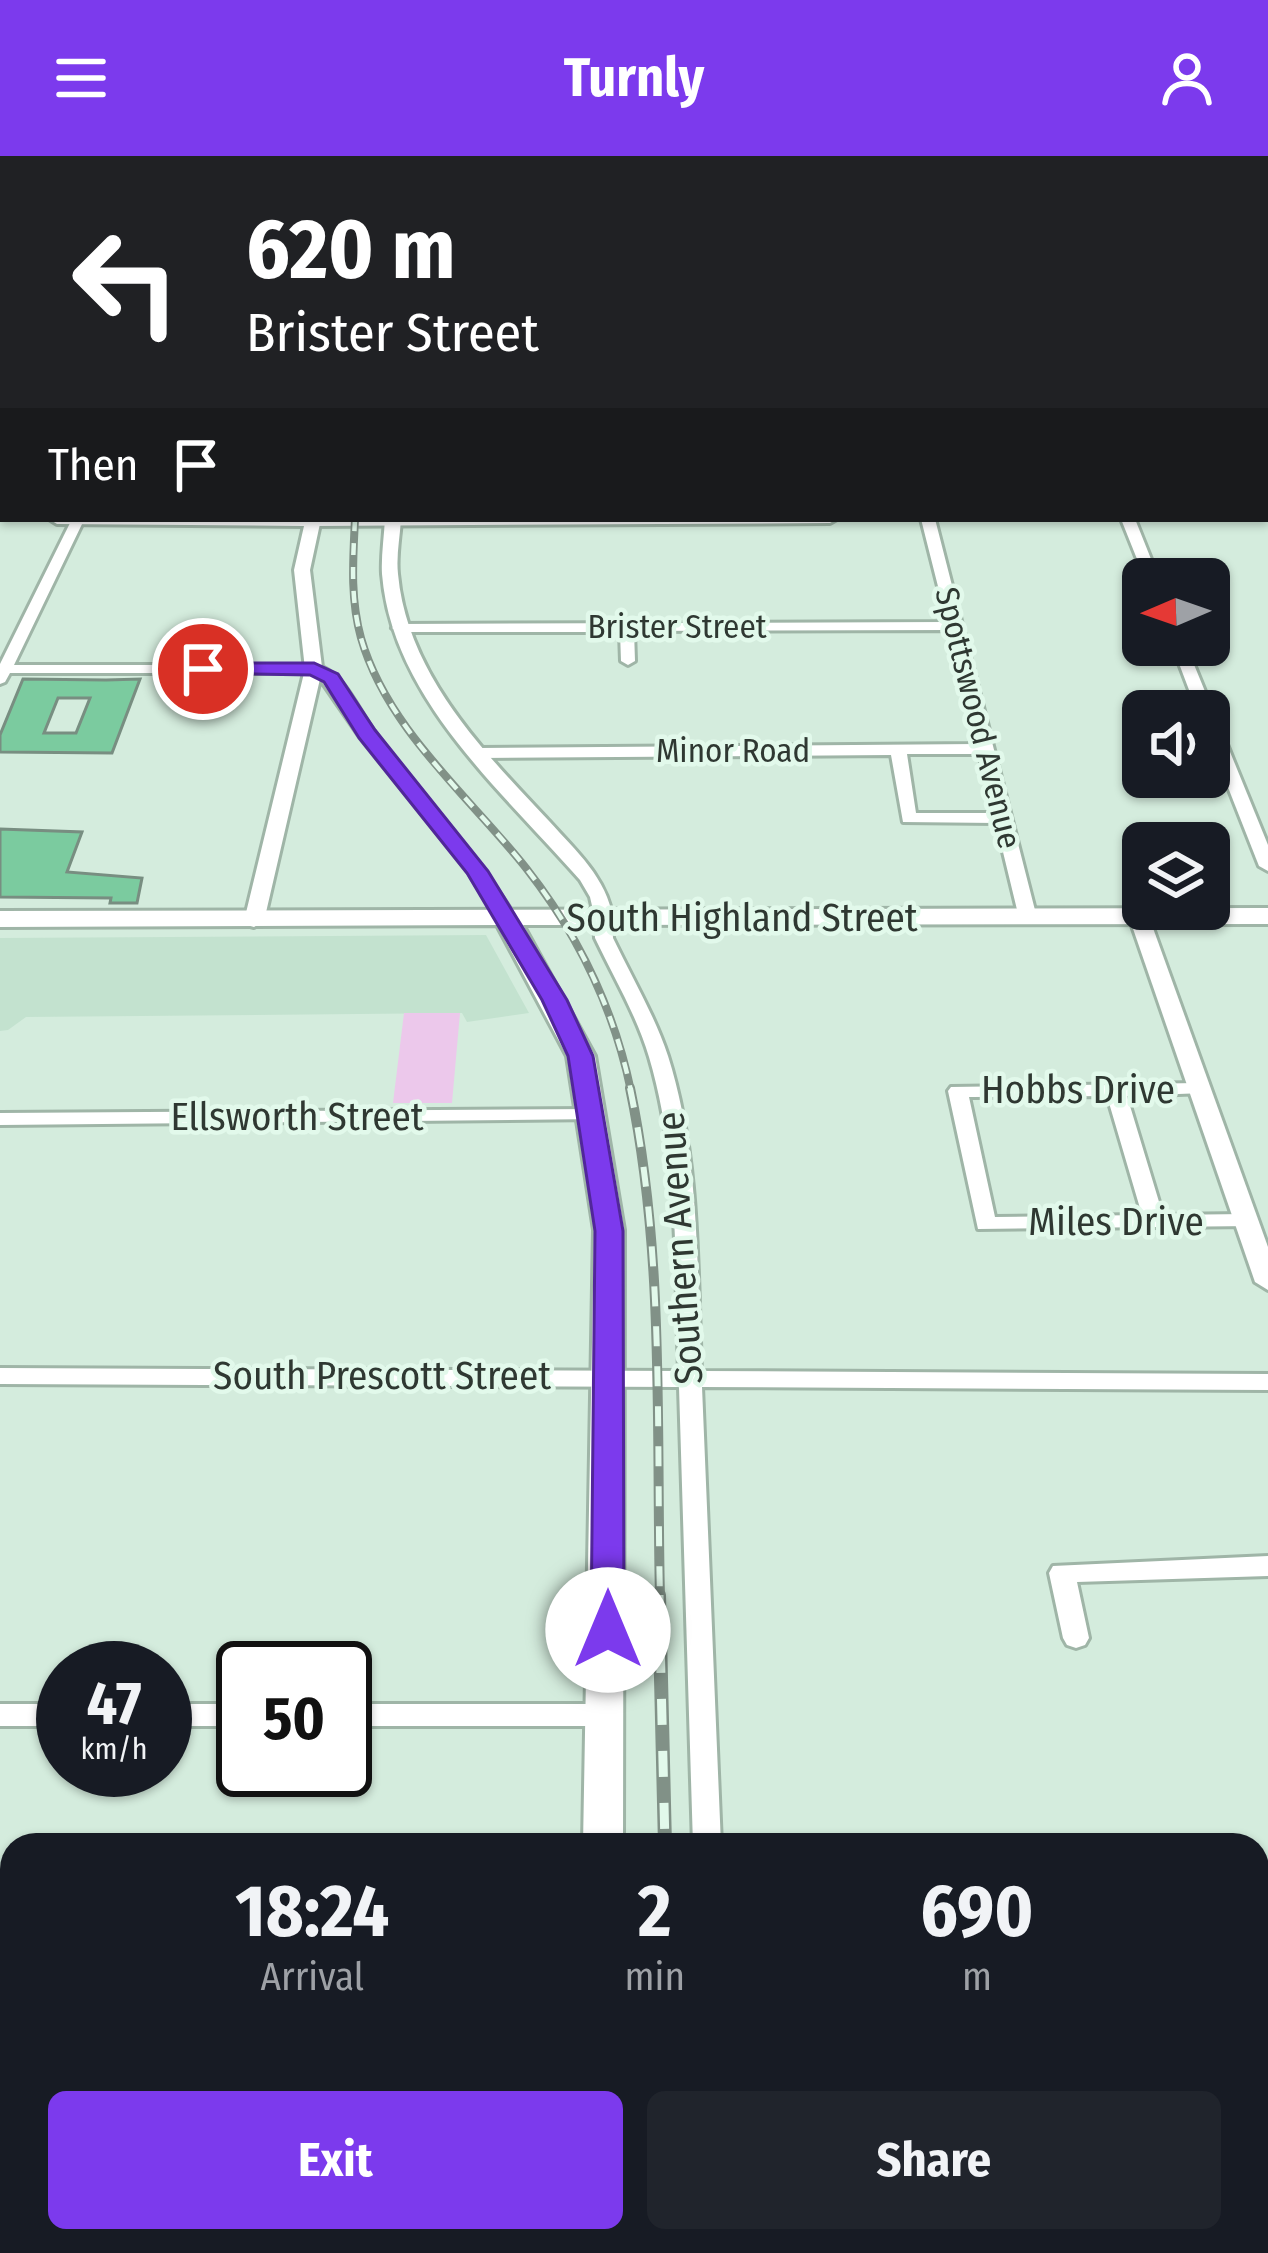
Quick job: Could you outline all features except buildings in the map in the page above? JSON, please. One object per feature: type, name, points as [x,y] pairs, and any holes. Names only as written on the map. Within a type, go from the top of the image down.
[{"type":"main road","name":"South Highland Street","points":[[1230,916],[1268,916]]},
{"type":"main road","name":"South Highland Street","points":[[0,919],[1122,917]]},
{"type":"main road","name":"Southern Avenue","points":[[506,918],[581,1056],[609,1231],[603,1833]]},
{"type":"street","points":[[76,522],[2,673],[314,669]]},
{"type":"street","points":[[254,921],[314,669],[302,590],[312,522]]},
{"type":"street","name":"Southern Avenue","points":[[393,522],[388,574],[399,628],[432,694],[600,897],[604,938],[655,1045],[671,1102],[684,1204],[707,1833]]},
{"type":"street","name":"Spottswood Avenue","points":[[929,522],[1028,918]]},
{"type":"street","points":[[1129,522],[1144,558]]},
{"type":"street","name":"Brister Street","points":[[399,628],[955,626]]},
{"type":"street","points":[[627,627],[628,661]]},
{"type":"street","name":"Southern Avenue","points":[[314,669],[331,678],[366,734],[477,871],[506,918]]},
{"type":"street","name":"Minor Road","points":[[480,753],[986,749]]},
{"type":"street","points":[[898,750],[909,818],[1003,818]]},
{"type":"street","points":[[1230,772],[1268,866]]},
{"type":"street","points":[[1143,930],[1268,1282]]},
{"type":"street","name":"Hobbs Drive","points":[[986,1224],[958,1091],[1197,1089]]},
{"type":"street","points":[[1115,1090],[1155,1222]]},
{"type":"street","name":"Ellsworth Street","points":[[0,1119],[593,1115]]},
{"type":"street","name":"Miles Drive","points":[[986,1224],[1246,1221]]},
{"type":"street","name":"South Prescott Street","points":[[0,1376],[1268,1382]]},
{"type":"street","points":[[1076,1638],[1062,1573],[1268,1566]]},
{"type":"street","points":[[0,1715],[36,1715]]},
{"type":"street","points":[[372,1715],[608,1715]]},
{"type":"shaded area","points":[[486,935],[529,1013],[467,1022],[462,1013],[26,1017],[0,1031],[0,938]]},
{"type":"shaded area","points":[[404,1013],[460,1013],[452,1103],[393,1103]]},
{"type":"railway","points":[[355,522],[355,608],[373,671],[410,732],[526,868],[562,919],[604,1002],[631,1091]]},
{"type":"railway","points":[[630,1088],[654,1278],[660,1598]]},
{"type":"railway","points":[[659,1595],[665,1833]]},
{"type":"route","points":[[203,669],[314,669],[331,678],[366,734],[477,871],[554,1000],[581,1056],[609,1231],[608,1630]]}]
